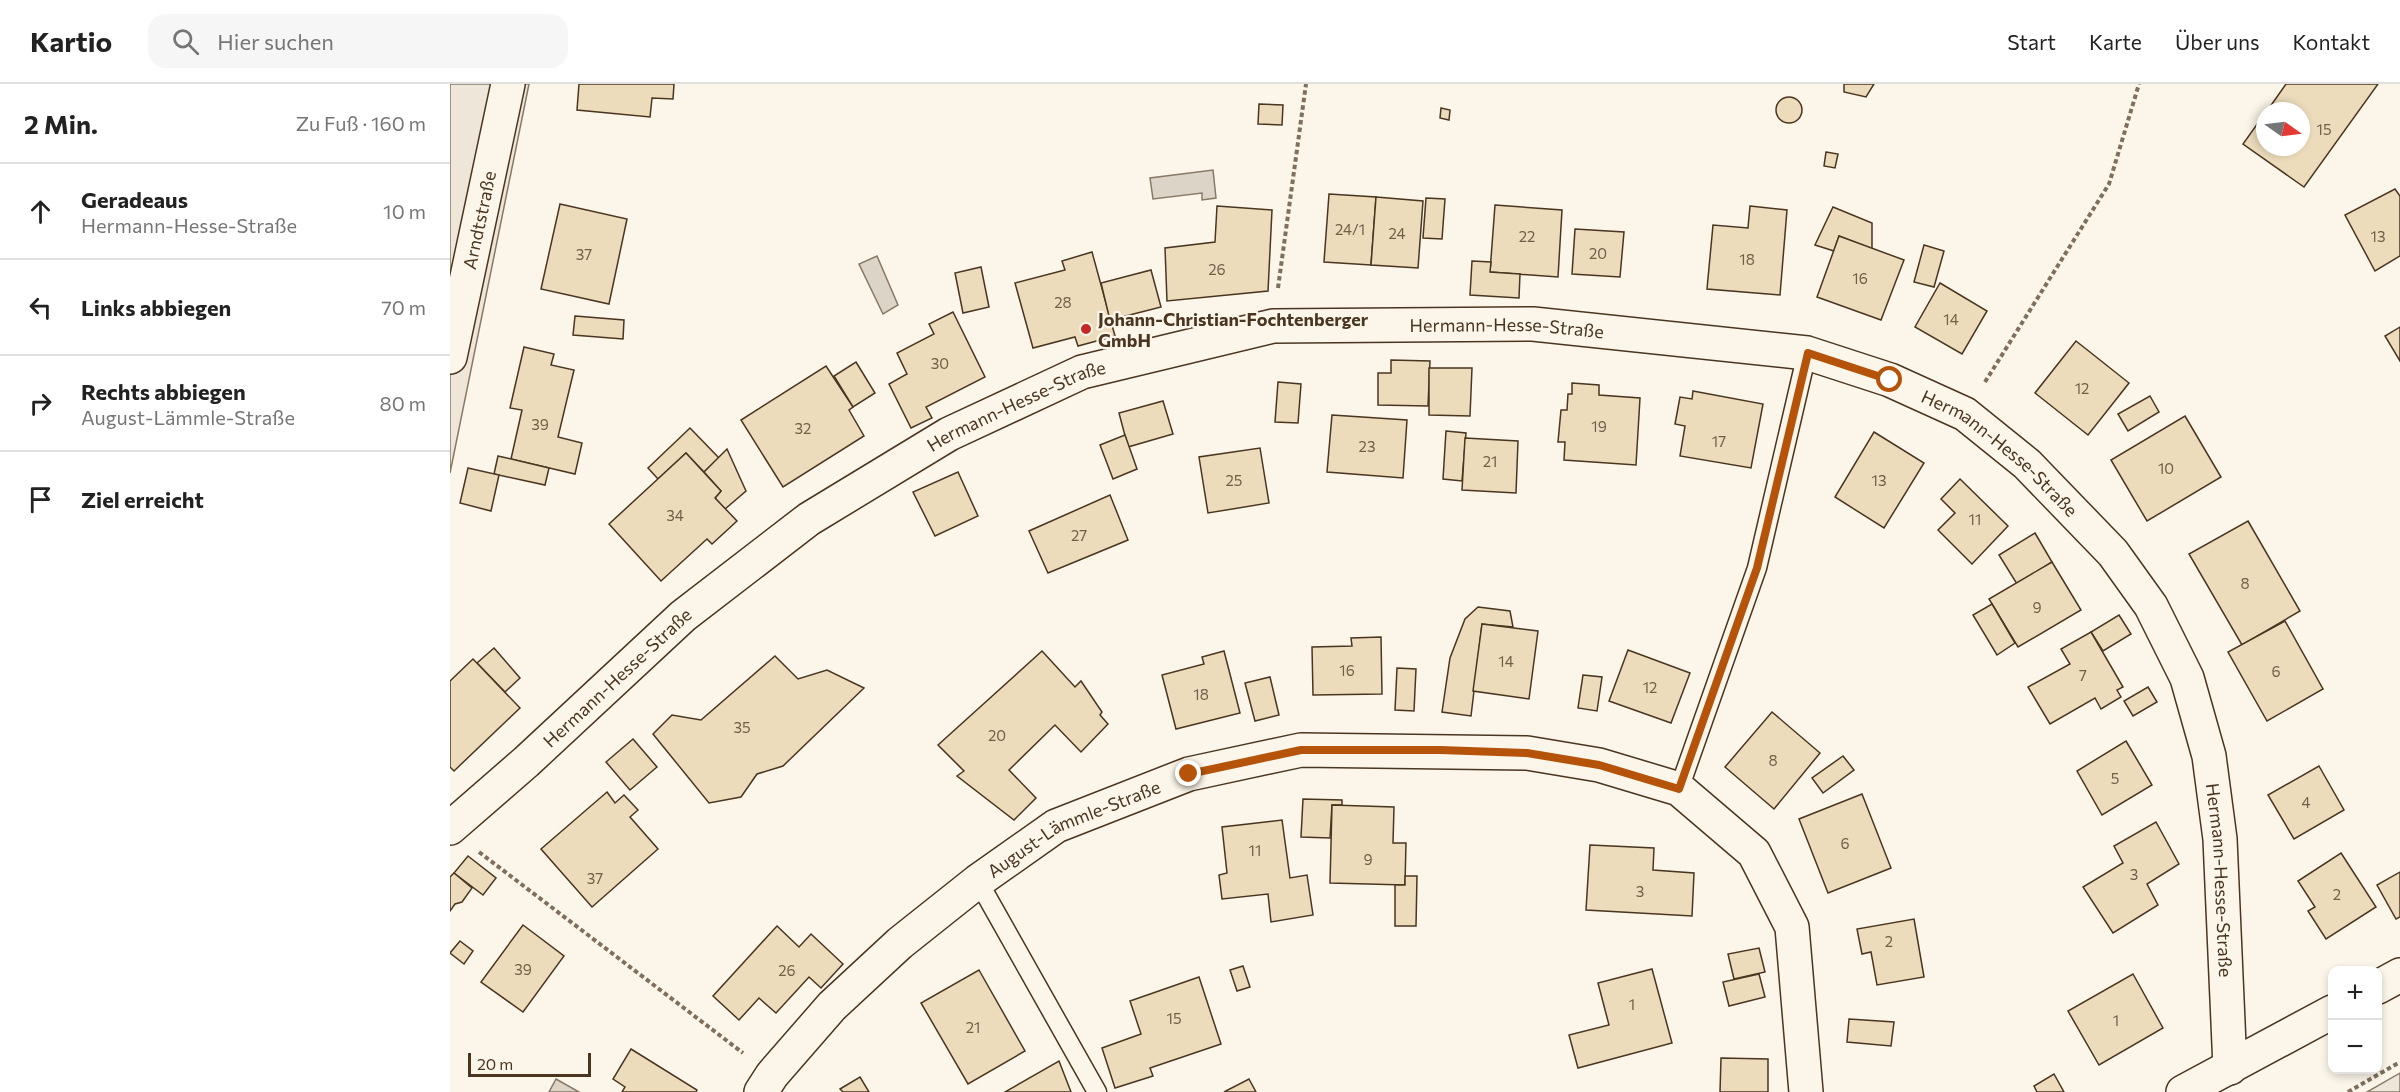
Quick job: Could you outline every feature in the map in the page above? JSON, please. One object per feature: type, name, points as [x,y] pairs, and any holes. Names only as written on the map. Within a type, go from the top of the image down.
[{"type":"street","name":"Arndtstraße","points":[[450,357],[508,84]]},
{"type":"street","name":"Hermann-Hesse-Straße","points":[[450,828],[526,762],[683,616],[809,519],[949,434],[1082,372],[1273,326],[1533,324],[1808,353],[1890,380],[1965,414],[2026,464],[2113,553],[2151,606],[2187,678],[2209,756],[2220,839],[2230,1068]]},
{"type":"street","name":"August-Lämmle-Straße","points":[[766,1083],[832,1006],[900,943],[978,881],[1056,826],[1189,774],[1301,750],[1527,753],[1599,765],[1679,789],[1754,854],[1792,927],[1806,1092]]},
{"type":"street","points":[[2382,985],[2400,975]]},
{"type":"street","points":[[2183,1092],[2328,1014]]},
{"type":"lane","points":[[1679,789],[1757,568],[1808,353]]},
{"type":"lane","name":"August-Lämmle-Straße","points":[[978,881],[1097,1092]]},
{"type":"path","points":[[1273,326],[1306,84]]},
{"type":"path","points":[[1965,414],[2109,184],[2139,84]]},
{"type":"path","points":[[478,851],[766,1083]]},
{"type":"path","points":[[2348,1092],[2400,1062]]},
{"type":"shaded area","points":[[450,84],[529,84],[450,473]]},
{"type":"shaded area","points":[[1213,170],[1216,198],[1202,200],[1202,193],[1153,199],[1150,178]]},
{"type":"shaded area","points":[[877,256],[898,305],[883,314],[859,264]]},
{"type":"shaded area","points":[[2400,1073],[2400,1092],[2367,1092]]},
{"type":"shaded area","points":[[556,1079],[579,1092],[549,1092]]},
{"type":"building","points":[[579,84],[674,84],[673,99],[652,98],[650,117],[577,110]]},
{"type":"building","points":[[1844,84],[1874,84],[1866,97],[1844,92]]},
{"type":"building","points":[[2286,84],[2378,84],[2304,187],[2260,156],[2310,156],[2310,102],[2273,102]]},
{"type":"building","points":[[1789,97],[1798,101],[1802,110],[1798,119],[1789,123],[1780,119],[1776,110],[1780,101]]},
{"type":"building","points":[[1259,104],[1283,105],[1282,125],[1258,124]]},
{"type":"building","points":[[1441,108],[1450,110],[1449,120],[1440,118]]},
{"type":"building","points":[[2256,126],[2256,153],[2243,144]]},
{"type":"building","points":[[1826,152],[1838,154],[1835,168],[1824,166]]},
{"type":"building","points":[[2395,189],[2400,196],[2400,256],[2375,271],[2345,215]]},
{"type":"building","points":[[1329,194],[1376,197],[1371,265],[1324,262]]},
{"type":"building","points":[[1376,197],[1423,201],[1418,268],[1371,265]]},
{"type":"building","points":[[1426,198],[1445,199],[1442,239],[1423,238]]},
{"type":"building","points":[[560,204],[627,219],[609,304],[541,289]]},
{"type":"building","points":[[1495,205],[1562,210],[1558,277],[1490,272]]},
{"type":"building","points":[[1217,206],[1272,210],[1268,291],[1167,301],[1165,248],[1215,242]]},
{"type":"building","points":[[1750,206],[1787,210],[1780,295],[1707,289],[1713,225],[1748,228]]},
{"type":"building","points":[[1833,207],[1872,223],[1872,249],[1839,236],[1834,251],[1815,245]]},
{"type":"building","points":[[1575,229],[1624,232],[1620,277],[1572,274]]},
{"type":"building","points":[[1839,236],[1904,260],[1881,320],[1817,297]]},
{"type":"building","points":[[1924,245],[1944,251],[1934,287],[1914,282]]},
{"type":"building","points":[[1092,252],[1115,336],[1078,346],[1075,337],[1033,348],[1015,283],[1065,270],[1062,261]]},
{"type":"building","points":[[1472,261],[1491,262],[1490,272],[1520,274],[1519,298],[1470,295]]},
{"type":"building","points":[[981,267],[989,307],[963,313],[955,273]]},
{"type":"building","points":[[1151,270],[1161,307],[1110,320],[1101,283]]},
{"type":"building","points":[[1940,283],[1987,311],[1962,354],[1915,327]]},
{"type":"building","points":[[953,312],[985,377],[926,407],[932,418],[911,428],[889,384],[907,374],[897,353],[934,334],[929,324]]},
{"type":"building","points":[[575,316],[624,320],[623,339],[573,335]]},
{"type":"building","points":[[2400,327],[2400,361],[2385,336]]},
{"type":"building","points":[[2076,341],[2129,383],[2088,435],[2035,393]]},
{"type":"building","points":[[524,347],[554,354],[551,365],[574,370],[558,437],[582,443],[575,474],[511,459],[522,410],[510,408]]},
{"type":"building","points":[[1391,360],[1430,361],[1428,406],[1378,405],[1378,373],[1391,373]]},
{"type":"building","points":[[856,362],[875,393],[853,407],[834,376]]},
{"type":"building","points":[[826,366],[853,407],[849,410],[864,436],[783,487],[741,420]]},
{"type":"building","points":[[1429,368],[1472,368],[1470,416],[1429,415]]},
{"type":"building","points":[[1278,382],[1301,384],[1298,423],[1275,422]]},
{"type":"building","points":[[1572,383],[1599,385],[1599,395],[1640,398],[1636,465],[1564,460],[1565,442],[1558,442],[1561,410],[1567,410],[1568,394],[1572,394]]},
{"type":"building","points":[[1693,391],[1763,404],[1751,468],[1680,456],[1685,426],[1675,424],[1680,397],[1692,399]]},
{"type":"building","points":[[2150,396],[2159,412],[2128,431],[2118,414]]},
{"type":"building","points":[[1163,401],[1173,434],[1128,447],[1119,413]]},
{"type":"building","points":[[1332,415],[1407,420],[1403,478],[1327,472]]},
{"type":"building","points":[[2185,416],[2221,477],[2147,521],[2111,460]]},
{"type":"building","points":[[690,428],[719,458],[704,472],[686,453],[658,479],[648,468]]},
{"type":"building","points":[[1446,431],[1466,433],[1462,481],[1443,479]]},
{"type":"building","points":[[1874,432],[1924,463],[1884,528],[1835,497]]},
{"type":"building","points":[[1125,435],[1137,469],[1113,479],[1100,445]]},
{"type":"building","points":[[1465,438],[1518,441],[1516,493],[1462,490]]},
{"type":"building","points":[[1260,448],[1269,503],[1208,513],[1199,457]]},
{"type":"building","points":[[727,449],[746,491],[725,509],[715,498],[721,491],[704,472]]},
{"type":"building","points":[[686,453],[721,491],[715,498],[737,521],[712,544],[707,539],[661,581],[609,524]]},
{"type":"building","points":[[498,456],[549,468],[545,485],[494,474]]},
{"type":"building","points":[[468,468],[499,475],[491,511],[460,503]]},
{"type":"building","points":[[958,472],[978,516],[935,536],[913,492]]},
{"type":"building","points":[[1960,479],[2008,526],[1972,564],[1938,530],[1955,513],[1941,499]]},
{"type":"building","points":[[1110,495],[1128,540],[1048,573],[1029,531]]},
{"type":"building","points":[[2248,521],[2300,611],[2242,645],[2189,554]]},
{"type":"building","points":[[2035,533],[2052,562],[2017,584],[1999,555]]},
{"type":"building","points":[[2052,562],[2081,610],[2018,647],[1989,599]]},
{"type":"building","points":[[1992,604],[2015,643],[1997,655],[1973,615]]},
{"type":"building","points":[[1478,607],[1510,611],[1513,627],[1482,624],[1471,716],[1442,712],[1450,658],[1465,619]]},
{"type":"building","points":[[2119,615],[2131,634],[2103,651],[2091,632]]},
{"type":"building","points":[[2285,621],[2323,689],[2267,721],[2228,652]]},
{"type":"building","points":[[1482,624],[1538,631],[1529,699],[1473,691]]},
{"type":"building","points":[[2091,632],[2123,687],[2117,690],[2121,697],[2101,709],[2095,698],[2050,724],[2028,687],[2070,664],[2061,649]]},
{"type":"building","points":[[1381,637],[1382,694],[1313,695],[1312,647],[1352,646],[1351,638]]},
{"type":"building","points":[[494,648],[520,678],[505,692],[477,663]]},
{"type":"building","points":[[1628,650],[1690,673],[1671,723],[1609,701]]},
{"type":"building","points":[[1042,651],[1075,687],[1081,681],[1102,712],[1100,715],[1108,724],[1081,752],[1055,725],[1009,770],[1036,798],[1014,820],[957,776],[964,771],[938,745]]},
{"type":"building","points":[[1224,651],[1240,713],[1176,729],[1162,675],[1204,664],[1202,657]]},
{"type":"building","points":[[775,656],[798,679],[827,670],[864,688],[783,766],[757,774],[741,797],[709,803],[653,734],[672,715],[701,720]]},
{"type":"building","points":[[473,659],[520,708],[454,771],[450,767],[450,681]]},
{"type":"building","points":[[1397,668],[1416,669],[1414,711],[1395,710]]},
{"type":"building","points":[[1583,675],[1602,677],[1597,711],[1578,708]]},
{"type":"building","points":[[1270,677],[1279,715],[1255,721],[1245,683]]},
{"type":"building","points":[[2148,687],[2157,702],[2133,716],[2124,701]]},
{"type":"building","points":[[1772,712],[1820,753],[1774,809],[1725,767]]},
{"type":"building","points":[[633,739],[657,767],[630,790],[606,762]]},
{"type":"building","points":[[2126,741],[2152,785],[2102,815],[2077,771]]},
{"type":"building","points":[[1843,756],[1854,770],[1823,793],[1812,778]]},
{"type":"building","points":[[2319,766],[2344,810],[2294,839],[2268,795]]},
{"type":"building","points":[[607,792],[615,803],[624,795],[638,810],[630,817],[658,849],[592,907],[541,849]]},
{"type":"building","points":[[1862,794],[1891,868],[1828,893],[1799,819]]},
{"type":"building","points":[[1303,799],[1342,800],[1342,805],[1332,805],[1330,838],[1301,837]]},
{"type":"building","points":[[1332,805],[1394,807],[1393,843],[1406,843],[1405,885],[1330,883]]},
{"type":"building","points":[[1282,820],[1290,878],[1307,875],[1313,915],[1271,922],[1268,894],[1222,899],[1219,875],[1227,873],[1222,827]]},
{"type":"building","points":[[2156,822],[2179,864],[2147,884],[2158,905],[2113,933],[2083,887],[2123,863],[2114,846]]},
{"type":"building","points":[[1590,845],[1654,848],[1653,870],[1694,873],[1692,916],[1586,910]]},
{"type":"building","points":[[2341,853],[2376,907],[2326,939],[2308,911],[2315,907],[2298,881]]},
{"type":"building","points":[[468,856],[496,878],[483,895],[454,873]]},
{"type":"building","points":[[2400,872],[2400,917],[2396,919],[2377,885]]},
{"type":"building","points":[[454,873],[472,888],[462,902],[455,904],[450,911],[450,877]]},
{"type":"building","points":[[1405,876],[1417,876],[1416,926],[1395,926],[1395,885],[1405,885]]},
{"type":"building","points":[[1914,919],[1924,977],[1877,985],[1871,952],[1862,954],[1857,929]]},
{"type":"building","points":[[523,925],[564,956],[523,1012],[481,982]]},
{"type":"building","points":[[777,926],[799,947],[811,934],[843,964],[821,988],[809,977],[776,1013],[759,998],[739,1020],[713,996]]},
{"type":"building","points":[[460,941],[473,951],[464,964],[450,953]]},
{"type":"building","points":[[1759,948],[1765,972],[1734,979],[1728,954]]},
{"type":"building","points":[[1243,966],[1250,987],[1237,991],[1230,970]]},
{"type":"building","points":[[1652,969],[1672,1043],[1578,1068],[1569,1035],[1609,1025],[1598,983]]},
{"type":"building","points":[[979,970],[1025,1051],[968,1084],[921,1003]]},
{"type":"building","points":[[1759,974],[1765,997],[1729,1006],[1723,982]]},
{"type":"building","points":[[2133,974],[2163,1028],[2099,1065],[2068,1011]]},
{"type":"building","points":[[1199,977],[1221,1044],[1150,1068],[1153,1076],[1115,1088],[1102,1048],[1141,1034],[1130,1001]]},
{"type":"building","points":[[1849,1019],[1894,1022],[1891,1046],[1847,1042]]},
{"type":"building","points":[[631,1049],[697,1090],[696,1092],[622,1092],[625,1087],[613,1079]]},
{"type":"building","points":[[1721,1058],[1768,1059],[1768,1092],[1720,1092]]},
{"type":"building","points":[[1059,1061],[1071,1092],[1005,1092]]},
{"type":"building","points":[[2054,1074],[2064,1092],[2037,1092],[2034,1086]]},
{"type":"building","points":[[860,1077],[869,1092],[843,1092],[840,1089]]},
{"type":"building","points":[[1249,1079],[1256,1092],[1224,1092]]},
{"type":"place","name":"Johann-Christian-Fochtenberger GmbH","points":[[1086,329]]},
{"type":"route","points":[[1189,774],[1301,750],[1440,750],[1527,753],[1599,765],[1679,789],[1757,568],[1808,353],[1890,380]]}]
